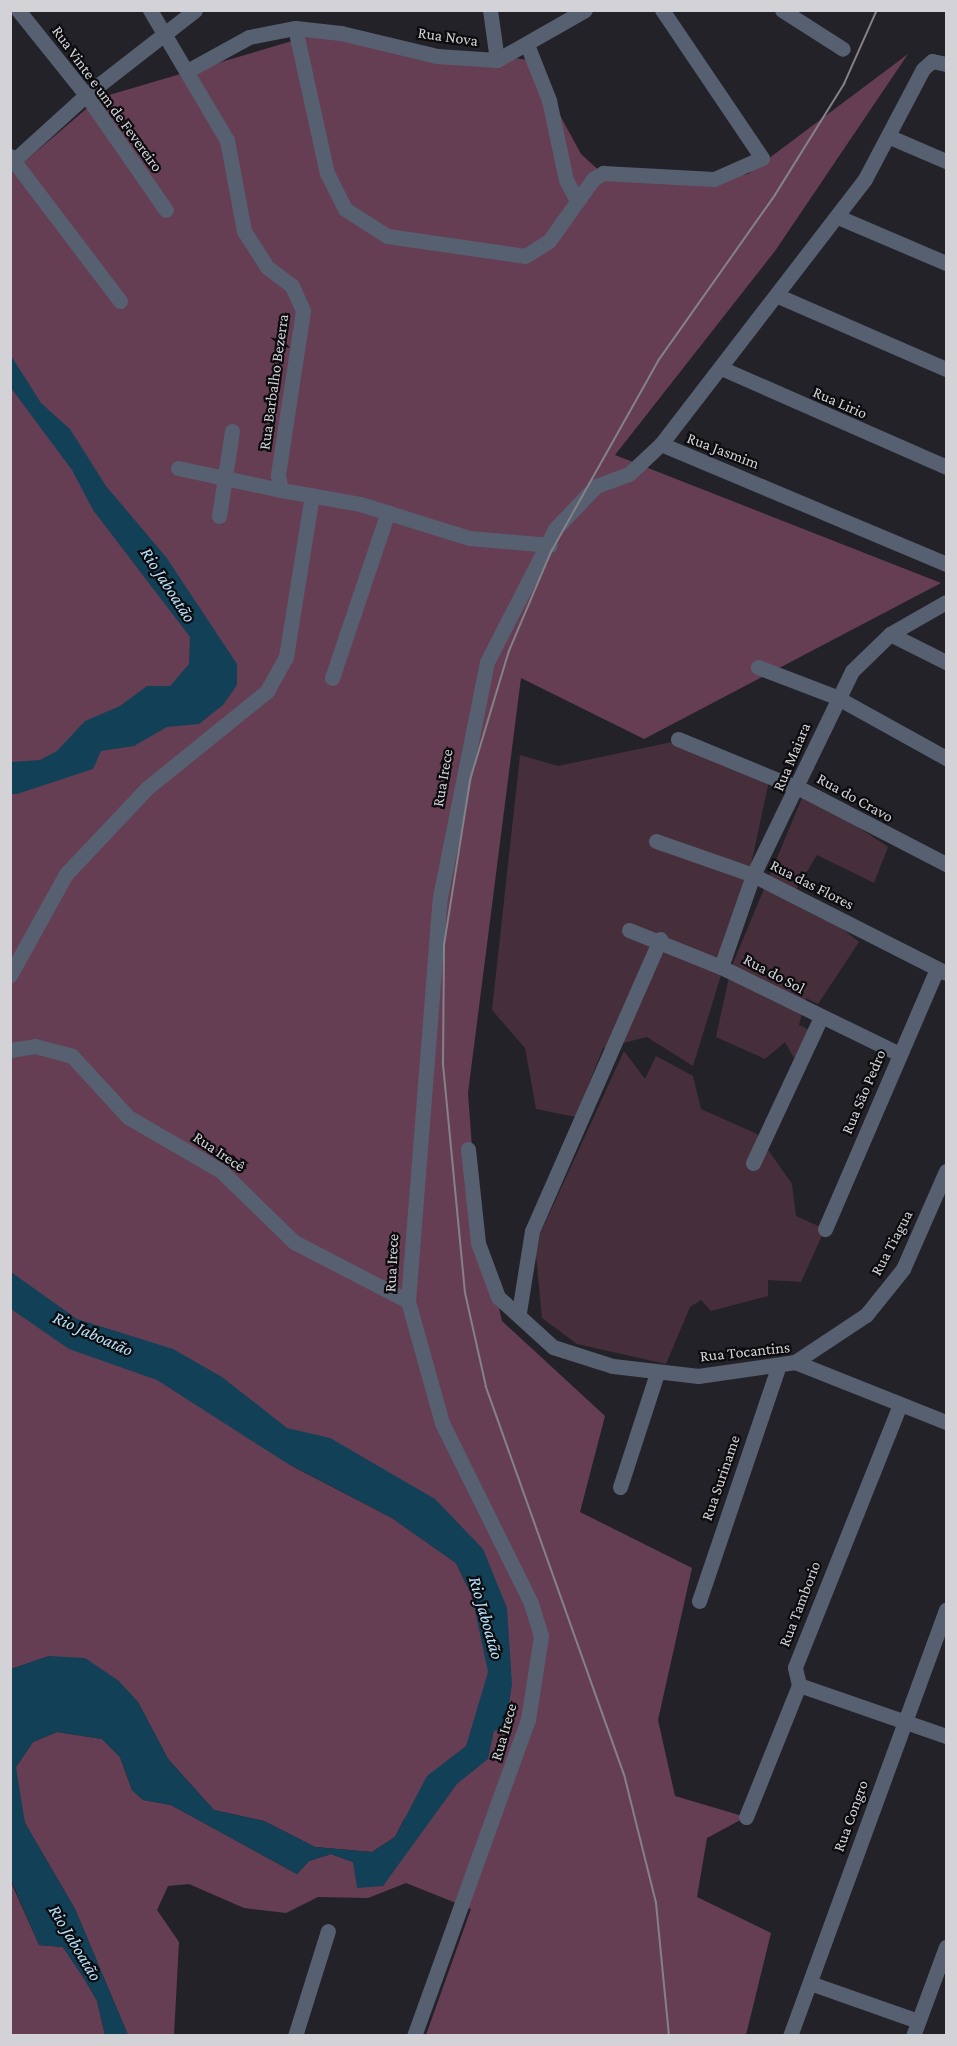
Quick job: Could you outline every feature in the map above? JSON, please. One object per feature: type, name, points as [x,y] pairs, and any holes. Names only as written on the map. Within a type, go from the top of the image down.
[{"type":"street","name":"Rua Vinte e um de Fevereiro","points":[[18,10],[86,95],[166,210]]},
{"type":"street","name":"Rua Barbalho Bezerra","points":[[150,10],[167,34],[227,140],[244,231],[267,267],[291,286],[303,310],[278,475],[281,490]]},
{"type":"street","points":[[120,301],[12,160],[86,95],[195,10]]},
{"type":"street","points":[[490,10],[497,60]]},
{"type":"street","name":"Rua Nova","points":[[187,71],[249,37],[294,28],[341,33],[437,56],[497,60],[528,47],[585,10]]},
{"type":"street","points":[[294,28],[330,184],[345,209],[371,229],[406,240],[525,256],[549,242],[577,201],[603,172],[714,179],[762,158],[662,10]]},
{"type":"street","points":[[782,10],[843,50]]},
{"type":"street","points":[[528,47],[549,100],[566,180],[577,201]]},
{"type":"street","name":"Rua Jasmim","points":[[939,62],[919,75],[890,137],[838,217],[721,368],[674,420],[661,444],[946,564]]},
{"type":"street","points":[[890,137],[946,161]]},
{"type":"street","points":[[838,217],[946,262]]},
{"type":"street","points":[[776,295],[946,369]]},
{"type":"street","name":"Rua Lirio","points":[[721,368],[946,467]]},
{"type":"street","points":[[219,516],[227,477],[232,431]]},
{"type":"street","name":"Rua Irece","points":[[414,2036],[439,1960],[528,1720],[541,1636],[531,1604],[442,1423],[408,1301],[439,908],[471,723],[487,662],[550,545],[555,529],[596,486],[629,474],[661,444]]},
{"type":"street","points":[[178,468],[388,512],[469,538],[550,545]]},
{"type":"street","points":[[10,975],[66,874],[147,788],[267,692],[286,657],[312,495]]},
{"type":"street","points":[[332,678],[388,512]]},
{"type":"street","name":"Rua Maiara","points":[[721,967],[753,875],[799,788],[836,697],[858,664],[890,634],[946,602]]},
{"type":"street","points":[[890,634],[946,662]]},
{"type":"street","points":[[758,667],[836,697],[946,758]]},
{"type":"street","name":"Rua do Cravo","points":[[678,739],[799,788],[946,864]]},
{"type":"street","name":"Rua das Flores","points":[[656,841],[753,875],[942,971]]},
{"type":"street","name":"Rua do Sol","points":[[629,930],[660,939],[721,967],[820,1019],[899,1054]]},
{"type":"street","points":[[519,1312],[523,1259],[532,1232],[660,939]]},
{"type":"street","name":"Rua São Pedro","points":[[825,1229],[899,1054],[942,971]]},
{"type":"street","points":[[753,1163],[820,1019]]},
{"type":"street","name":"Rua Irecê","points":[[10,1050],[35,1046],[72,1056],[128,1117],[221,1171],[294,1242],[408,1301]]},
{"type":"street","name":"Rua Tocantins","points":[[468,1149],[473,1215],[489,1279],[498,1296],[519,1312],[553,1347],[657,1373],[698,1376],[778,1367],[795,1362],[946,1422]]},
{"type":"street","name":"Rua Tiagua","points":[[795,1362],[857,1322],[894,1283],[946,1171]]},
{"type":"street","name":"Rua Suriname","points":[[699,1601],[778,1367]]},
{"type":"street","points":[[620,1487],[657,1373]]},
{"type":"street","name":"Rua Tamborio","points":[[746,1817],[799,1685],[795,1667],[900,1405]]},
{"type":"street","name":"Rua Congro","points":[[790,2036],[946,1610]]},
{"type":"street","points":[[799,1685],[946,1736]]},
{"type":"street","points":[[295,2036],[328,1931]]},
{"type":"street","points":[[810,1983],[915,2028],[946,1947]]},
{"type":"shaded area","points":[[309,36],[530,60],[581,154],[606,177],[706,183],[748,174],[908,54],[775,251],[615,455],[941,583],[644,739],[521,678],[468,1093],[477,1215],[502,1321],[605,1416],[580,1512],[692,1568],[658,1720],[675,1796],[746,1817],[707,1838],[697,1897],[771,1933],[746,2035],[426,2035],[471,1909],[406,1883],[368,1898],[318,1897],[286,1913],[244,1908],[189,1884],[168,1886],[157,1910],[179,1942],[174,2035],[128,2035],[75,1909],[25,1823],[17,1797],[16,1767],[33,1742],[57,1732],[102,1739],[120,1757],[132,1790],[143,1800],[171,1805],[297,1874],[309,1861],[331,1854],[353,1862],[383,1886],[405,1817],[395,1837],[372,1852],[315,1847],[264,1821],[214,1810],[168,1759],[138,1702],[49,1656],[11,1669],[10,174],[99,98]],"holes":[[[286,1463],[479,1545],[467,1586],[456,1563],[392,1518]]]},
{"type":"shaded area","points":[[672,742],[770,776],[742,907],[693,1066],[647,1037],[603,1048],[576,1117],[536,1109],[525,1048],[492,1010],[520,755],[558,766]]},
{"type":"shaded area","points":[[805,791],[888,847],[874,883],[817,855],[795,891],[859,942],[818,1004],[806,998],[799,1025],[814,1032],[794,1058],[785,1042],[765,1059],[716,1037],[731,968]]},
{"type":"shaded area","points":[[624,1051],[645,1079],[656,1056],[693,1076],[701,1109],[757,1134],[792,1184],[796,1216],[825,1229],[801,1282],[768,1280],[768,1296],[711,1311],[701,1300],[690,1307],[666,1364],[577,1344],[542,1318],[535,1245]]},
{"type":"shaded area","points":[[10,1880],[39,1945],[63,1947],[85,1980],[97,2001],[105,2035],[11,2035]]},
{"type":"water","name":"Rio Jaboatão","points":[[10,354],[41,403],[70,429],[106,486],[166,557],[237,664],[237,685],[223,705],[199,724],[167,727],[134,746],[101,751],[93,769],[17,794],[11,794],[11,762],[40,760],[57,751],[85,721],[120,706],[147,686],[170,686],[189,664],[190,637],[93,510],[72,470],[11,388]]},
{"type":"water","name":"Rio Jaboatão","points":[[11,1272],[77,1319],[173,1349],[222,1377],[287,1428],[330,1438],[435,1499],[483,1549],[507,1608],[512,1684],[506,1727],[494,1731],[488,1759],[457,1784],[383,1886],[357,1888],[353,1862],[331,1854],[309,1861],[297,1874],[171,1805],[143,1800],[132,1790],[120,1757],[102,1739],[57,1732],[33,1742],[16,1767],[25,1823],[75,1909],[128,2035],[105,2035],[97,2001],[85,1980],[63,1947],[39,1945],[11,1880],[11,1669],[49,1656],[85,1658],[119,1681],[138,1702],[168,1759],[214,1810],[264,1821],[315,1847],[372,1852],[395,1837],[427,1776],[466,1746],[488,1672],[472,1596],[456,1563],[392,1518],[285,1462],[157,1380],[69,1349],[11,1309]]},
{"type":"tram line","points":[[669,2036],[656,1903],[624,1775],[486,1387],[465,1293],[443,1063],[444,945],[470,780],[509,651],[551,552],[658,361],[775,195],[844,84],[877,10]]}]
